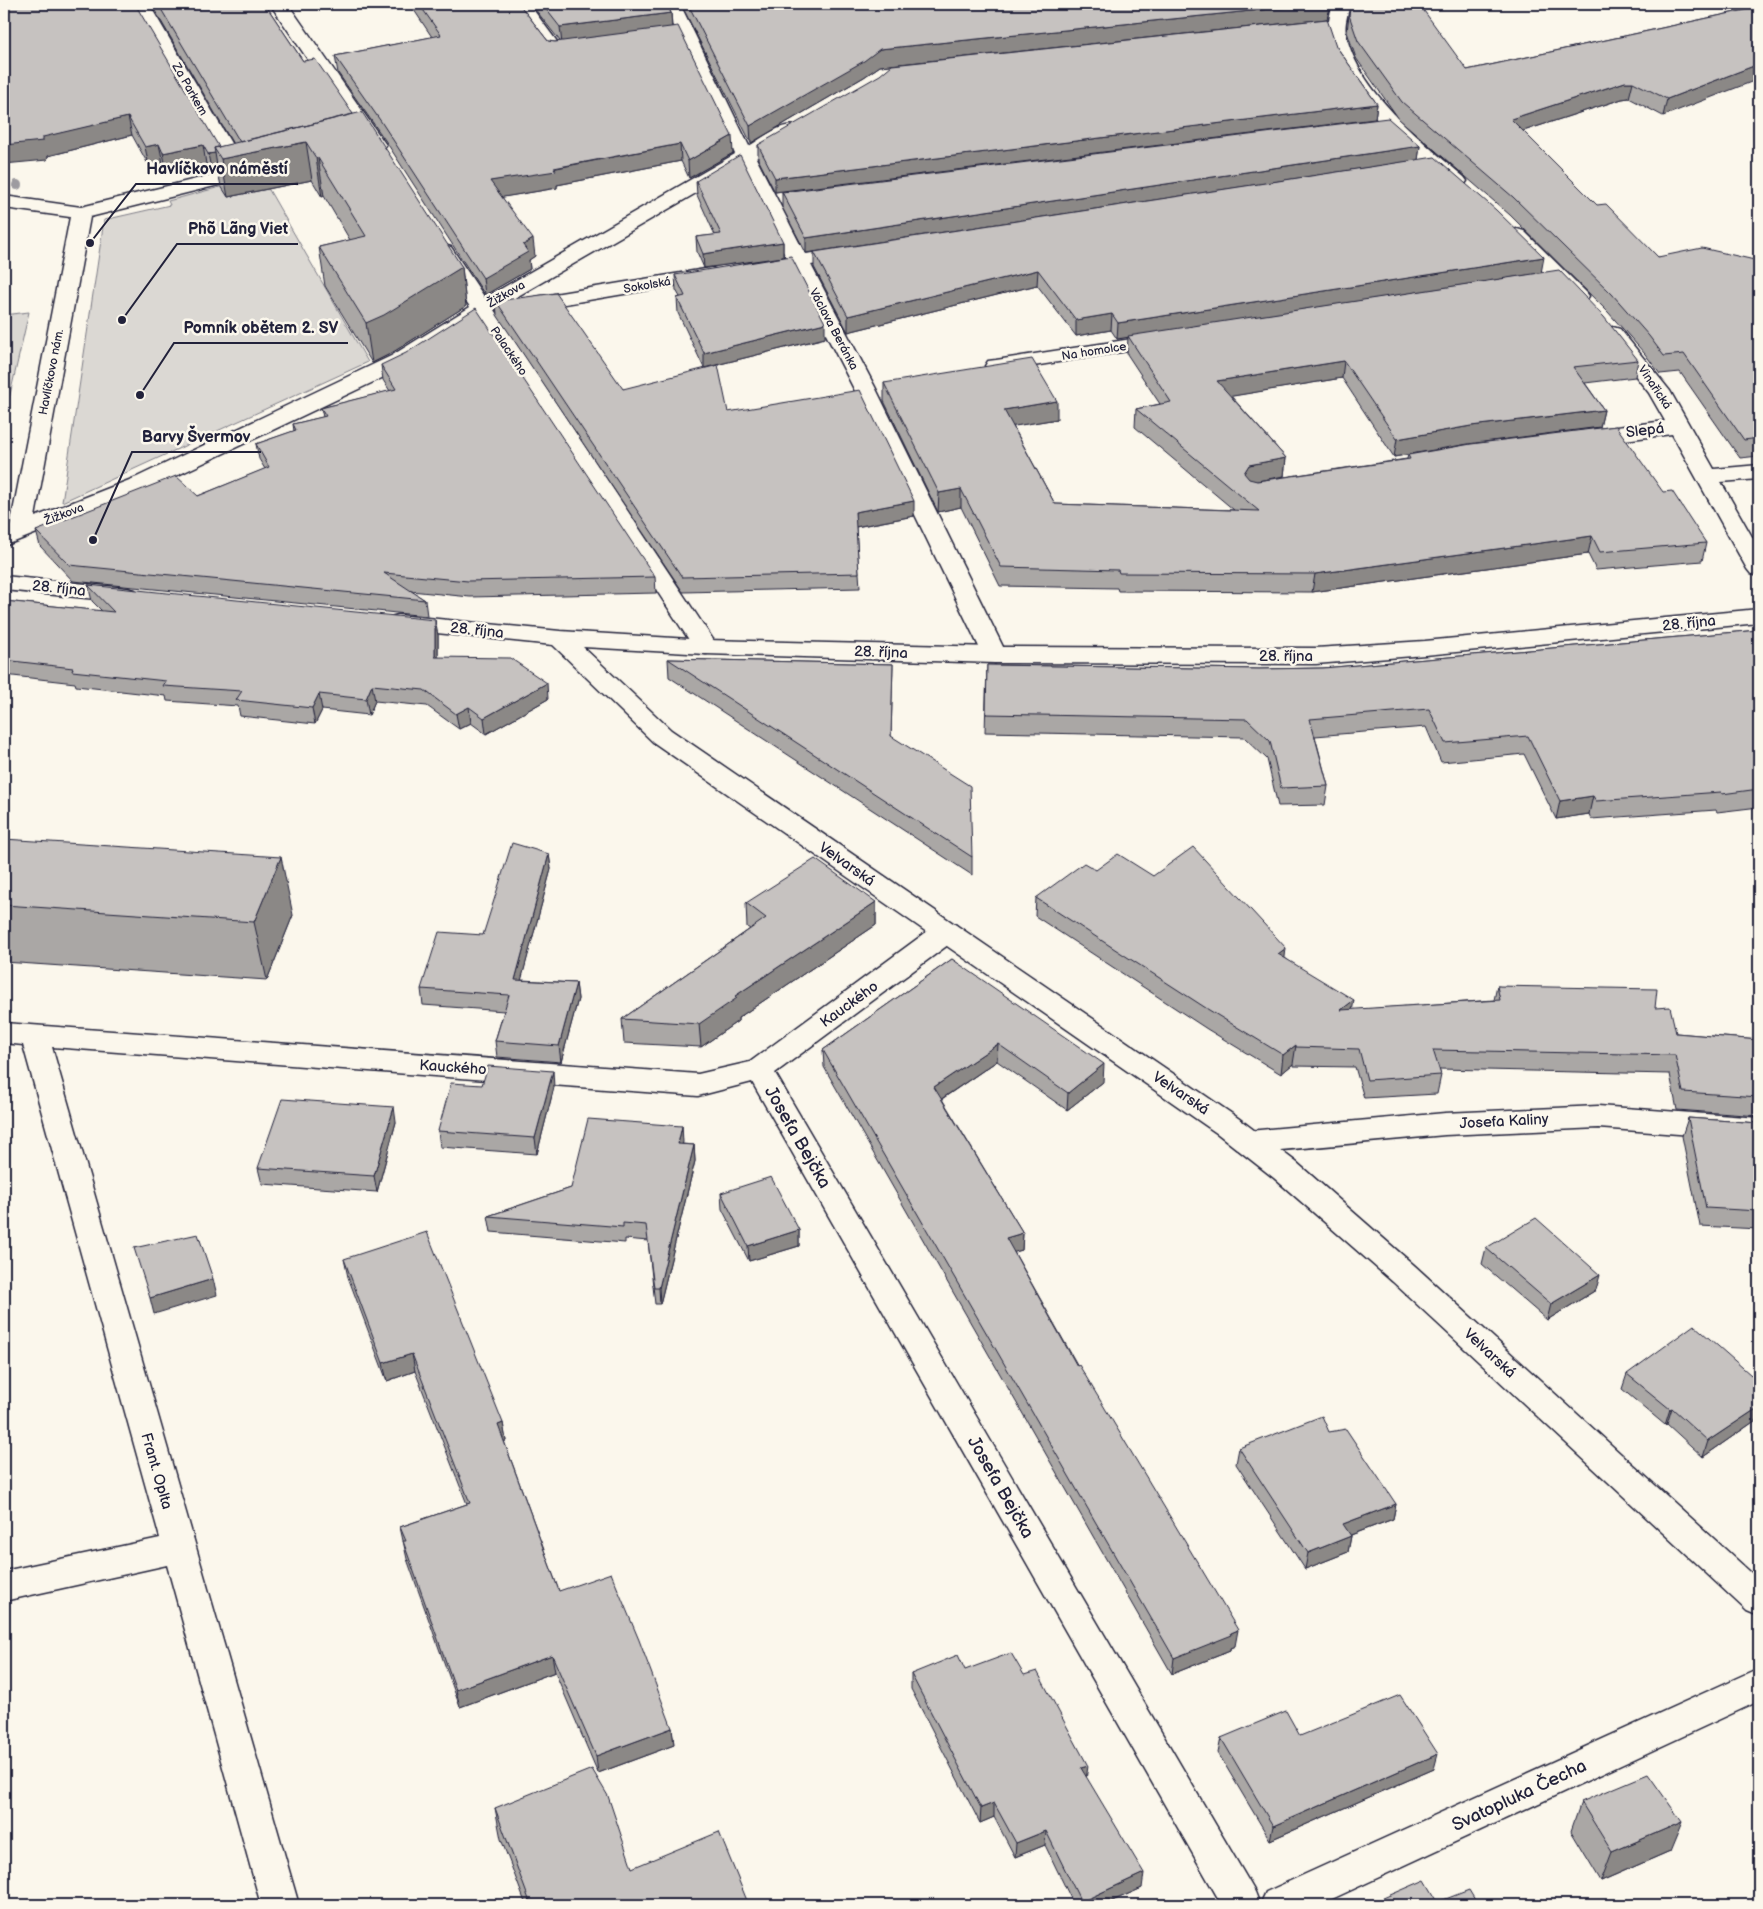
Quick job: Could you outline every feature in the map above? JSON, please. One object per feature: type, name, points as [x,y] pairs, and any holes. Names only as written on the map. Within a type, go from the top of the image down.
[{"type":"street","name":"Za Parkem","points":[[140,4],[240,174]]},
{"type":"street","points":[[279,4],[370,148]]},
{"type":"street","points":[[520,4],[556,52],[565,50]]},
{"type":"street","name":"Václava Beránka","points":[[671,4],[745,156],[777,200],[799,262],[874,385],[995,655]]},
{"type":"street","points":[[1341,4],[1336,32],[1345,59],[1365,90],[1381,126],[1427,166],[1473,195]]},
{"type":"street","points":[[1279,31],[1338,25]]},
{"type":"street","points":[[668,38],[687,35]]},
{"type":"street","name":"Žižkova","points":[[12,535],[145,482],[264,427],[399,361],[481,308],[804,122]]},
{"type":"street","points":[[4,202],[80,213],[278,164]]},
{"type":"street","name":"Havlíčkovo nám.","points":[[12,535],[80,213]]},
{"type":"street","name":"Vinařická","points":[[1502,220],[1551,280],[1597,314],[1659,391],[1759,569]]},
{"type":"street","name":"Palackého","points":[[432,233],[706,647]]},
{"type":"street","name":"Sokolská","points":[[481,308],[538,304],[705,274],[868,252]]},
{"type":"street","name":"Na homolce","points":[[972,370],[1188,336]]},
{"type":"street","name":"Slepá","points":[[1564,441],[1679,426]]},
{"type":"street","points":[[1706,476],[1759,472]]},
{"type":"street","name":"28. října","points":[[4,582],[150,597]]},
{"type":"street","name":"28. října","points":[[374,620],[560,638],[706,647],[995,655],[1316,656],[1425,648],[1759,616]]},
{"type":"street","name":"Velvarská","points":[[560,638],[662,736],[1250,1142],[1342,1218],[1759,1601]]},
{"type":"street","name":"Kauckého","points":[[19,1034],[698,1085],[759,1070],[946,932]]},
{"type":"street","name":"Frant. Oplta","points":[[19,1034],[179,1548],[280,1905]]},
{"type":"street","name":"Josefa Bejčka","points":[[759,1070],[1242,1905]]},
{"type":"street","name":"Josefa Kaliny","points":[[1250,1142],[1446,1124],[1598,1117],[1759,1130]]},
{"type":"street","points":[[4,1586],[179,1548]]},
{"type":"street","name":"Svatopluka Čecha","points":[[1279,1905],[1759,1684]]},
{"type":"shaded area","points":[[261,176],[368,362],[62,502],[104,220],[170,205],[168,201]]},
{"type":"shaded area","points":[[29,312],[6,412],[4,412],[4,315]]},
{"type":"building","points":[[4,4],[135,4],[219,147],[214,148],[215,153],[208,154],[203,145],[163,153],[159,144],[145,147],[128,117],[43,137],[43,141],[4,145]]},
{"type":"building","points":[[158,4],[265,4],[303,61],[315,59],[353,114],[240,142]]},
{"type":"building","points":[[419,4],[519,4],[548,41],[555,42],[678,26],[732,136],[688,161],[680,144],[554,168],[556,171],[490,181],[533,239],[523,245],[528,252],[483,278],[382,123],[335,56],[441,35]]},
{"type":"building","points":[[542,4],[667,4],[671,13],[560,27]]},
{"type":"building","points":[[688,4],[1319,4],[880,49],[864,61],[750,126]]},
{"type":"building","points":[[1351,4],[1419,4],[1467,70],[1759,7],[1759,64],[1667,99],[1633,82],[1625,82],[1511,119],[1597,205],[1606,204],[1658,257],[1702,248],[1759,261],[1759,438],[1744,440],[1684,354],[1664,356],[1612,294],[1513,197],[1402,102],[1358,41],[1349,15]]},
{"type":"building","points":[[1327,19],[1336,46],[1377,104],[775,178],[758,145],[880,75],[892,65]]},
{"type":"building","points":[[362,112],[462,267],[384,315],[366,323],[319,247],[366,236],[318,158],[316,158],[306,142],[221,159],[214,148]]},
{"type":"building","points":[[1388,118],[1420,146],[806,238],[782,192]]},
{"type":"building","points":[[740,155],[783,242],[703,254],[696,237],[721,234],[696,181]]},
{"type":"building","points":[[1435,157],[1496,210],[1544,257],[1118,323],[1112,314],[1076,320],[1038,270],[848,316],[814,252]]},
{"type":"building","points":[[791,256],[825,323],[704,353],[677,298],[685,296],[675,275]]},
{"type":"building","points":[[1559,270],[1604,317],[1638,360],[1573,367],[1604,410],[1471,426],[1397,439],[1344,361],[1217,381],[1286,458],[1249,465],[1244,473],[1249,479],[1257,481],[1410,459],[1408,455],[1471,444],[1616,426],[1663,492],[1672,491],[1706,543],[1600,552],[1592,536],[1315,574],[1119,573],[1118,570],[1001,567],[961,489],[939,493],[884,383],[1032,359],[1057,401],[1004,410],[1055,504],[1259,511],[1136,409],[1171,402],[1128,336]]},
{"type":"building","points":[[556,293],[623,389],[718,365],[728,412],[860,390],[914,501],[855,512],[859,573],[682,577],[496,301]]},
{"type":"building","points":[[476,308],[655,577],[468,581],[384,573],[425,600],[69,565],[36,531],[176,476],[198,496],[269,467],[256,444],[296,430],[293,424],[326,416],[321,408],[396,389],[381,365],[406,353]]},
{"type":"building","points":[[88,585],[435,620],[435,657],[510,658],[547,683],[484,718],[469,707],[456,714],[424,690],[372,685],[366,699],[319,694],[312,708],[236,700],[242,691],[163,686],[166,681],[72,671],[73,668],[4,660],[4,601],[114,612]]},
{"type":"building","points":[[1759,630],[1759,789],[1722,794],[1721,792],[1596,801],[1593,796],[1560,801],[1528,736],[1445,743],[1429,709],[1310,719],[1328,786],[1281,788],[1270,741],[1247,719],[986,714],[987,665],[1259,669],[1323,668]]},
{"type":"building","points":[[668,659],[893,664],[891,736],[970,786],[972,857]]},
{"type":"building","points":[[4,839],[281,857],[254,922],[4,905]]},
{"type":"building","points":[[512,843],[549,854],[515,980],[576,983],[559,1046],[495,1041],[509,995],[421,989],[439,932],[483,935]]},
{"type":"building","points":[[1193,847],[1286,948],[1278,954],[1354,1000],[1341,1010],[1500,1000],[1497,986],[1657,989],[1655,1008],[1670,1007],[1676,1033],[1759,1040],[1759,1097],[1683,1092],[1675,1055],[1433,1050],[1441,1075],[1367,1080],[1359,1049],[1296,1047],[1296,1045],[1283,1055],[1209,1010],[1036,898],[1084,863],[1096,870],[1118,854],[1153,876]]},
{"type":"building","points":[[815,859],[876,902],[735,996],[737,998],[699,1024],[622,1019],[766,918],[746,903]]},
{"type":"building","points":[[952,959],[1104,1064],[1068,1093],[998,1044],[934,1087],[1023,1233],[1006,1238],[1077,1366],[1079,1365],[1238,1630],[1231,1633],[1232,1635],[1174,1658],[823,1050]]},
{"type":"building","points":[[488,1066],[553,1071],[535,1138],[438,1131],[451,1083],[482,1085]]},
{"type":"building","points":[[282,1099],[394,1107],[374,1176],[258,1168]]},
{"type":"building","points":[[1688,1118],[1759,1123],[1759,1211],[1706,1208]]},
{"type":"building","points":[[588,1119],[682,1126],[678,1144],[694,1145],[659,1288],[654,1288],[646,1225],[623,1223],[623,1227],[488,1216],[571,1188]]},
{"type":"building","points":[[771,1177],[799,1230],[748,1246],[721,1193]]},
{"type":"building","points":[[1536,1218],[1600,1275],[1551,1304],[1486,1248]]},
{"type":"building","points":[[427,1232],[503,1423],[498,1425],[559,1591],[611,1573],[639,1640],[672,1728],[596,1756],[552,1655],[456,1690],[403,1541],[406,1541],[400,1527],[470,1503],[412,1354],[383,1363],[344,1259]]},
{"type":"building","points":[[198,1234],[213,1279],[150,1298],[134,1248]]},
{"type":"building","points":[[1694,1325],[1759,1382],[1759,1407],[1708,1441],[1672,1408],[1670,1409],[1627,1374]]},
{"type":"building","points":[[1322,1416],[1329,1432],[1346,1429],[1396,1504],[1343,1524],[1351,1536],[1308,1553],[1239,1448]]},
{"type":"building","points":[[1011,1653],[1024,1675],[1037,1671],[1088,1766],[1081,1768],[1144,1873],[1081,1902],[1046,1831],[1016,1843],[994,1803],[981,1808],[911,1674],[958,1655],[965,1670]]},
{"type":"building","points":[[1400,1695],[1438,1754],[1273,1826],[1221,1738],[1286,1711],[1300,1736]]},
{"type":"building","points":[[592,1769],[608,1796],[632,1868],[719,1832],[748,1903],[741,1905],[531,1905],[495,1808]]},
{"type":"building","points":[[1648,1774],[1682,1822],[1612,1852],[1581,1802]]},
{"type":"building","points":[[1425,1880],[1438,1902],[1469,1890],[1478,1905],[1367,1905]]},
{"type":"place","name":"Havlíčkovo náměstí","points":[[90,243]]},
{"type":"place","name":"Phõ Lãng Viet","points":[[122,320]]},
{"type":"place","name":"Pomník obětem 2. SV","points":[[140,395]]},
{"type":"place","name":"Barvy Švermov","points":[[93,540]]}]
